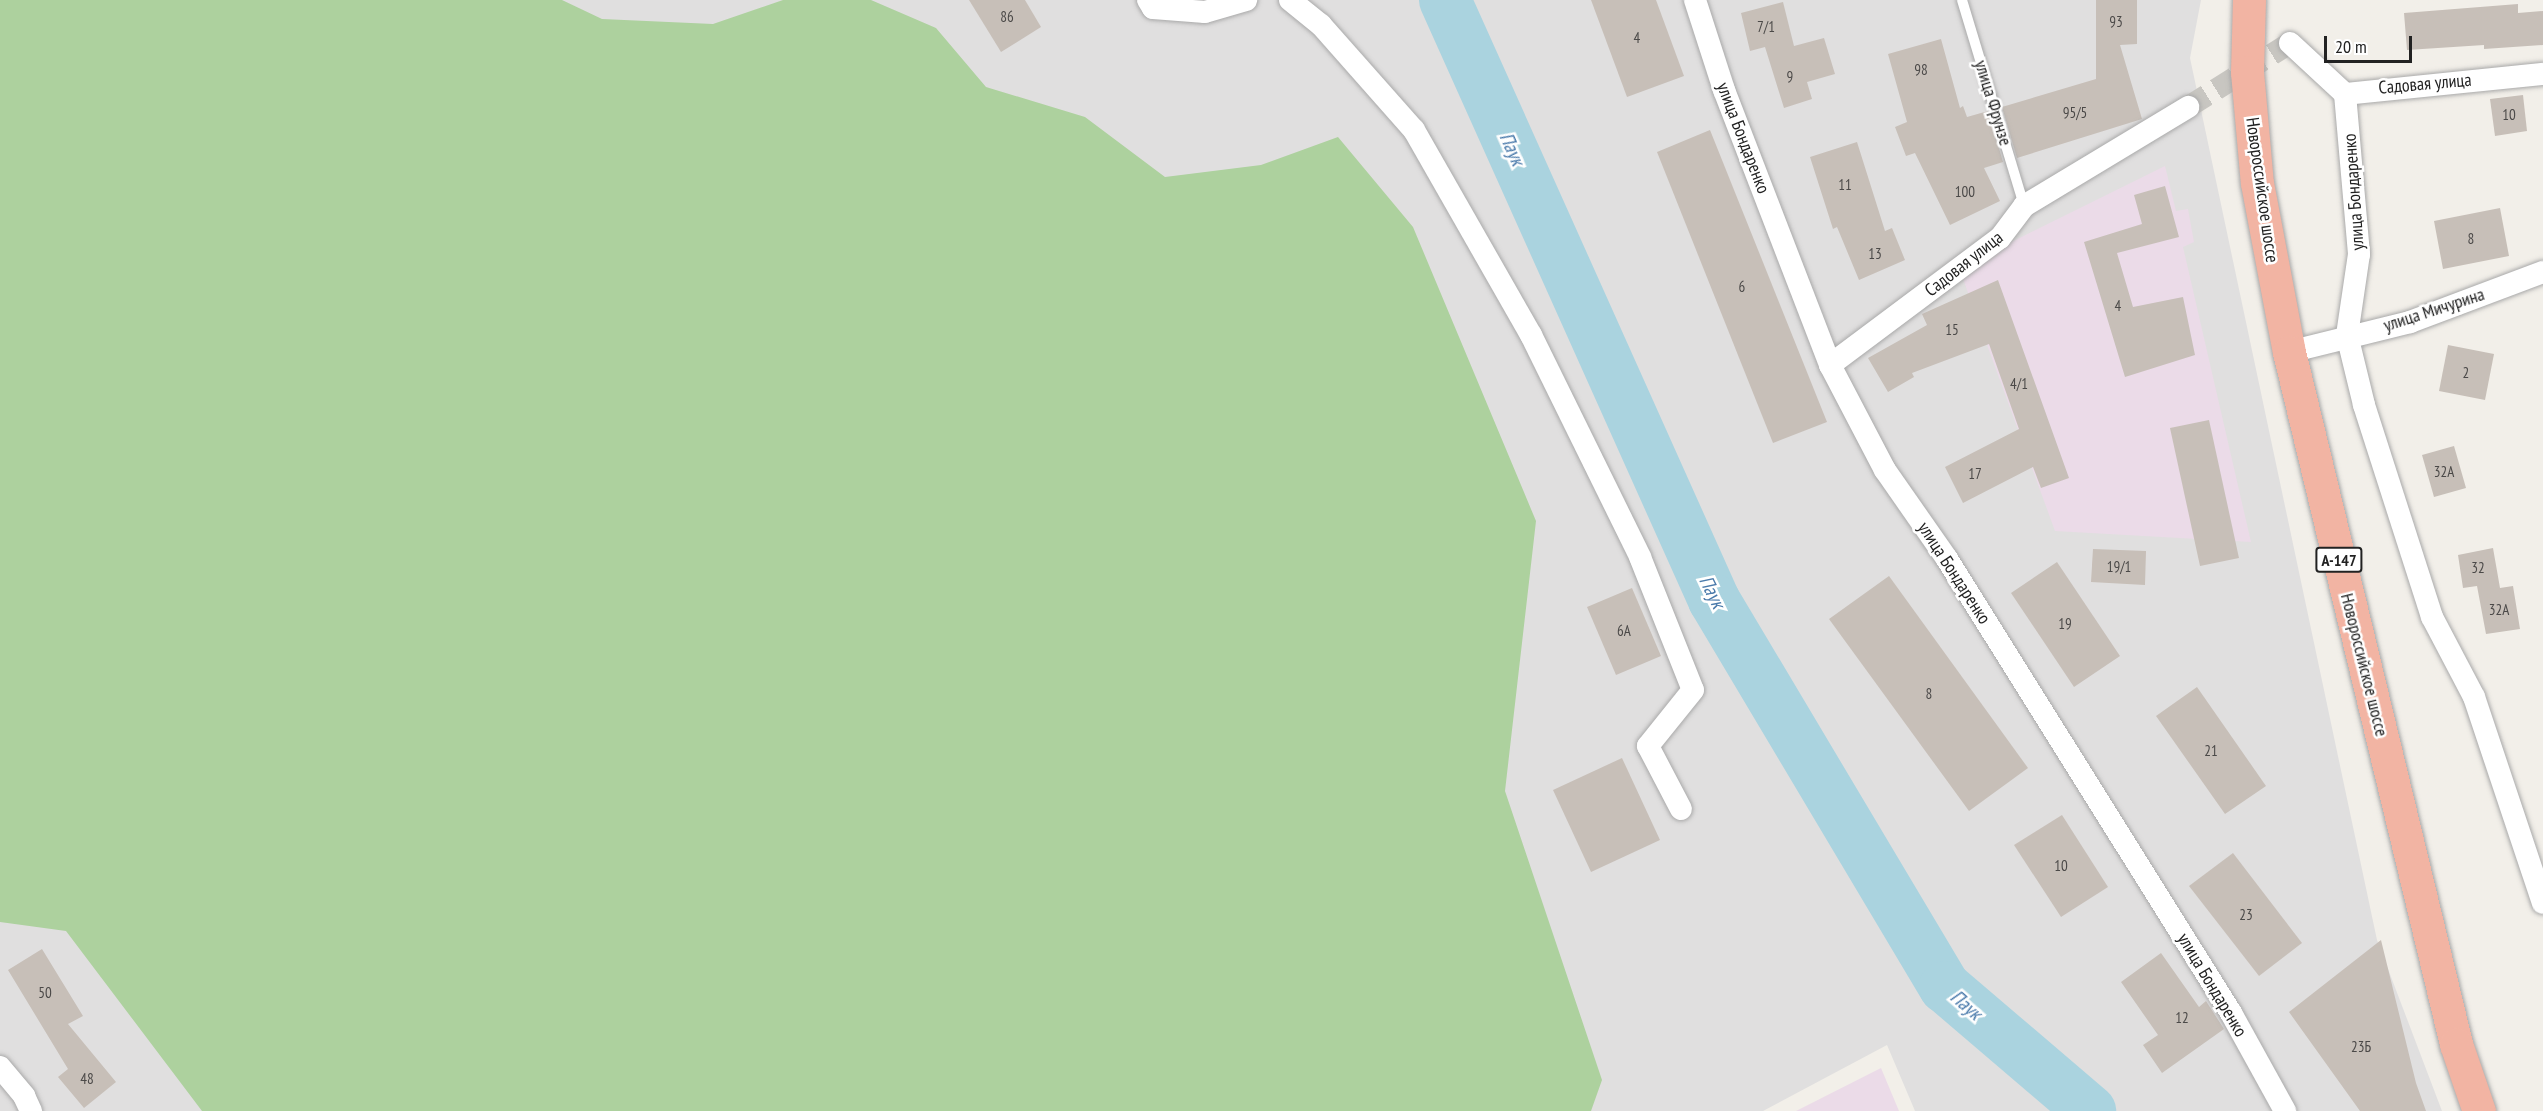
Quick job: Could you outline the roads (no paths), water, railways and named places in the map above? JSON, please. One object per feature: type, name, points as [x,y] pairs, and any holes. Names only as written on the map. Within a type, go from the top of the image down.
[{"type":"highway","name":"Новороссийское шоссе","points":[[2249,0],[2247,72],[2257,183],[2289,352],[2456,1044],[2479,1111]]},
{"type":"street","points":[[1148,0],[1153,8],[1205,12],[1246,0]]},
{"type":"street","points":[[1290,0],[1321,25],[1414,130],[1531,335],[1640,556],[1693,690],[1648,746],[1681,809]]},
{"type":"street","name":"улица Бондаренко","points":[[1695,0],[1724,90],[1830,365],[1885,470],[1947,559],[2219,993],[2281,1110]]},
{"type":"street","points":[[2290,43],[2345,94]]},
{"type":"street","name":"Садовая улица","points":[[2345,94],[2543,74]]},
{"type":"street","name":"улица Бондаренко","points":[[2345,94],[2359,254],[2348,335],[2364,405],[2432,617],[2474,697],[2543,903]]},
{"type":"street","name":"Садовая улица","points":[[1830,365],[2000,238],[2025,206],[2188,107]]},
{"type":"street","name":"улица Мичурина","points":[[2289,352],[2348,335],[2410,322],[2543,272]]},
{"type":"street","points":[[0,1067],[24,1096],[32,1111]]},
{"type":"lane","name":"улица Фрунзе","points":[[1962,0],[2025,206]]},
{"type":"waterway","name":"Паук","points":[[1445,0],[1714,600],[1945,987],[2090,1111]]},
{"type":"tunnel","points":[[2188,107],[2290,43]]}]
